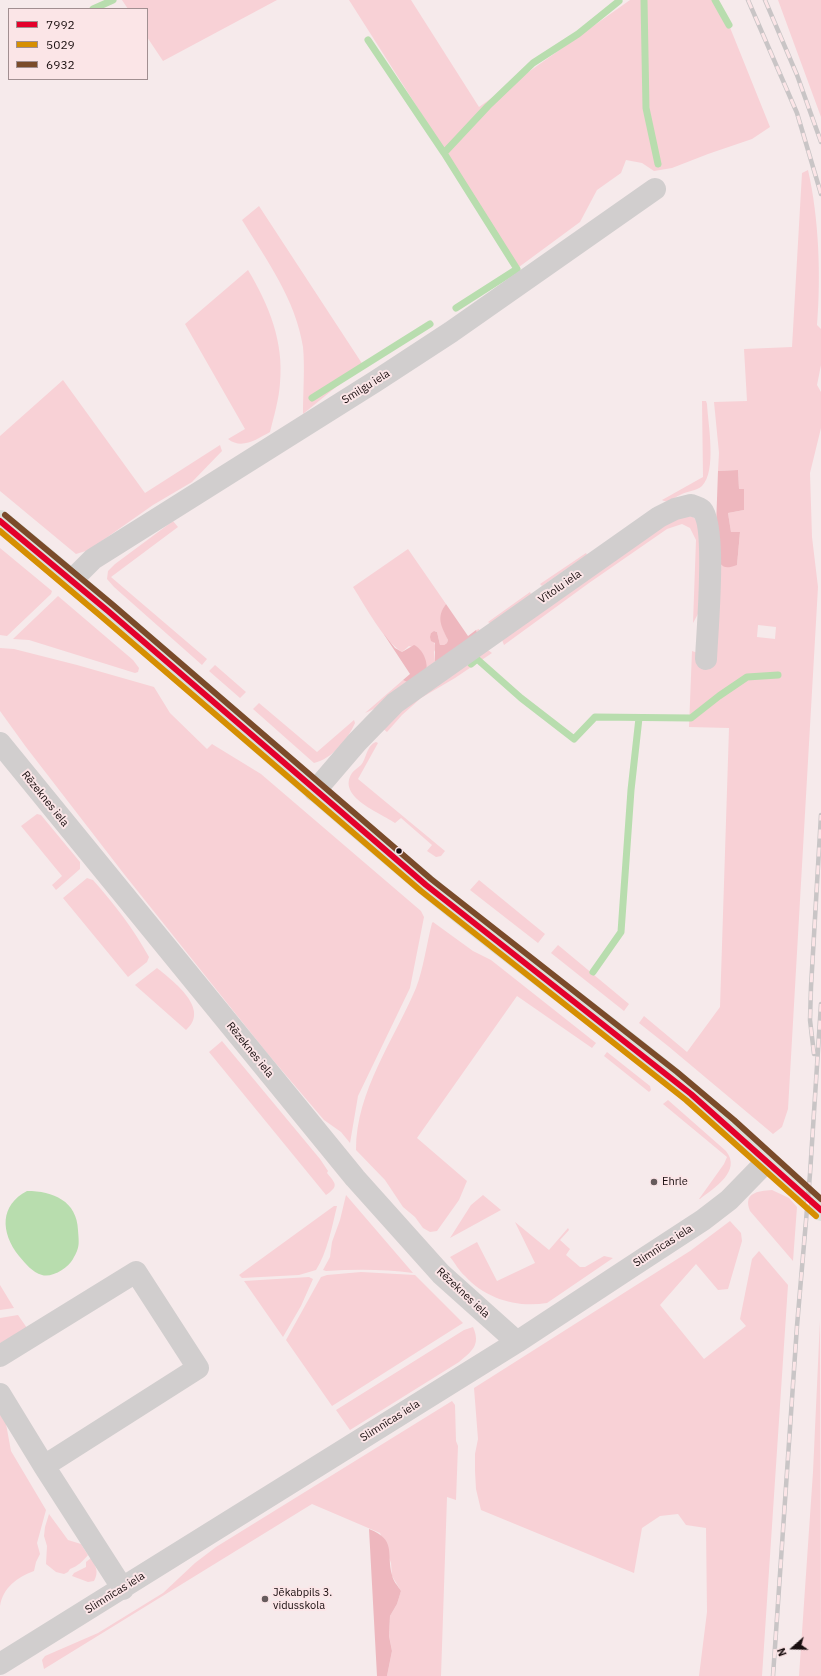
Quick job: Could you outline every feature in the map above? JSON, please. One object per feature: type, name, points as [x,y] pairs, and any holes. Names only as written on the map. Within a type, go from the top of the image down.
[{"type":"highway","points":[[0,521],[72,580],[315,790],[449,903],[674,1080],[821,1210]]},
{"type":"street","name":"Smilgu iela","points":[[72,580],[93,559],[451,332],[655,189]]},
{"type":"street","name":"Vītolu iela","points":[[315,790],[357,742],[395,704],[659,517],[675,509],[691,505],[702,510],[708,523],[711,550],[706,660]]},
{"type":"street","name":"Rēzeknes iela","points":[[0,743],[355,1178],[441,1274],[517,1342]]},
{"type":"street","name":"Slimnīcas iela","points":[[0,1664],[123,1589],[517,1342],[707,1217],[729,1200],[767,1161]]},
{"type":"street","points":[[0,1356],[136,1272],[198,1368],[44,1466]]},
{"type":"street","points":[[0,1394],[123,1589]]},
{"type":"shaded area","points":[[122,0],[277,0],[163,61],[148,38],[148,8],[127,8]]},
{"type":"shaded area","points":[[349,0],[411,0],[479,107],[630,0],[715,0],[729,25],[770,127],[752,139],[672,168],[654,171],[642,163],[626,160],[621,173],[597,190],[580,222],[519,267]]},
{"type":"shaded area","points":[[778,0],[821,0],[821,117]]},
{"type":"shaded area","points":[[808,170],[812,188],[817,227],[819,268],[817,325],[821,329],[821,365],[817,385],[821,392],[821,428],[810,473],[812,537],[818,587],[788,1109],[782,1127],[773,1134],[639,1023],[644,1016],[687,1052],[720,1007],[729,728],[689,727],[692,651],[698,653],[715,555],[737,565],[740,532],[731,532],[728,513],[744,510],[744,489],[739,489],[738,470],[718,471],[719,453],[714,402],[747,401],[744,349],[792,347],[802,173]],"holes":[[[758,625],[776,627],[775,639],[757,637]]]},
{"type":"shaded area","points":[[259,206],[363,365],[303,414],[304,355],[294,313],[279,280],[242,220]]},
{"type":"shaded area","points":[[248,270],[256,283],[273,324],[280,353],[281,368],[277,401],[270,432],[260,438],[239,444],[228,439],[245,429],[185,324]]},
{"type":"shaded area","points":[[63,380],[145,493],[220,445],[222,451],[192,482],[153,505],[89,550],[76,554],[0,491],[0,436]]},
{"type":"shaded area","points":[[702,401],[706,401],[707,404],[710,435],[710,459],[707,479],[700,488],[684,493],[669,501],[664,501],[662,500],[703,477]]},
{"type":"shaded area","points":[[738,470],[739,489],[744,489],[744,510],[728,513],[731,532],[740,532],[737,565],[726,567],[721,565],[715,555],[718,471]]},
{"type":"shaded area","points":[[692,516],[703,527],[698,614],[693,623],[696,540],[690,528],[682,524],[667,529],[589,583],[504,645],[502,640],[671,520]]},
{"type":"shaded area","points":[[173,521],[178,527],[111,577],[207,659],[202,665],[114,587],[107,579],[108,571],[115,564]]},
{"type":"shaded area","points":[[0,548],[52,591],[51,594],[7,636],[0,635]]},
{"type":"shaded area","points":[[408,549],[446,604],[442,613],[442,622],[448,640],[447,643],[440,645],[437,632],[435,631],[431,633],[436,648],[434,652],[435,661],[478,635],[476,630],[479,629],[481,633],[420,679],[424,657],[419,649],[409,646],[402,652],[395,647],[375,622],[353,587]]},
{"type":"shaded area","points":[[586,553],[587,555],[542,586],[540,584]]},
{"type":"shaded area","points":[[530,592],[532,596],[491,624],[488,622]]},
{"type":"shaded area","points":[[58,596],[133,660],[139,668],[138,672],[135,673],[29,640],[13,639]]},
{"type":"shaded area","points":[[446,604],[468,636],[476,630],[478,635],[438,661],[435,661],[435,643],[431,641],[430,637],[431,633],[434,631],[437,632],[440,645],[447,643],[448,640],[440,617]]},
{"type":"shaded area","points":[[383,633],[395,648],[402,652],[414,645],[417,647],[423,653],[426,661],[426,673],[409,683],[403,680],[410,674]]},
{"type":"shaded area","points":[[0,648],[14,649],[154,687],[170,713],[207,749],[212,744],[261,774],[421,911],[424,917],[410,988],[358,1096],[350,1143],[341,1132],[324,1120],[267,1053],[124,874],[0,711]]},
{"type":"shaded area","points":[[488,650],[492,653],[455,678],[421,698],[402,715],[387,732],[381,727],[392,715]]},
{"type":"shaded area","points":[[215,665],[246,692],[240,698],[209,671]]},
{"type":"shaded area","points":[[403,680],[409,683],[385,704],[365,713]]},
{"type":"shaded area","points":[[259,703],[317,752],[354,720],[355,723],[339,748],[321,761],[314,763],[253,709]]},
{"type":"shaded area","points":[[376,742],[378,743],[358,779],[445,851],[441,856],[436,857],[427,851],[432,845],[401,818],[395,823],[362,803],[350,790],[349,782],[352,773],[363,762],[370,746]]},
{"type":"shaded area","points":[[37,814],[41,815],[80,862],[80,869],[56,890],[52,885],[62,876],[21,826]]},
{"type":"shaded area","points":[[87,878],[93,880],[116,908],[137,936],[149,957],[147,962],[128,977],[63,898]]},
{"type":"shaded area","points":[[479,880],[545,934],[538,943],[470,890]]},
{"type":"shaded area","points":[[433,922],[473,951],[491,960],[596,1043],[592,1048],[517,996],[417,1138],[467,1181],[459,1200],[437,1231],[430,1232],[423,1228],[415,1217],[403,1207],[385,1180],[356,1150],[362,1107],[378,1066],[416,988]]},
{"type":"shaded area","points":[[558,945],[629,1004],[624,1011],[551,953]]},
{"type":"shaded area","points":[[157,968],[180,988],[192,1005],[194,1013],[193,1022],[186,1030],[135,985]]},
{"type":"shaded area","points":[[222,1041],[320,1159],[335,1185],[326,1195],[209,1052]]},
{"type":"shaded area","points":[[607,1052],[650,1086],[651,1090],[649,1092],[604,1056]]},
{"type":"shaded area","points":[[668,1100],[726,1151],[730,1158],[731,1165],[724,1178],[719,1184],[700,1199],[724,1164],[727,1157],[663,1104]]},
{"type":"shaded area","points":[[772,1190],[789,1198],[797,1207],[793,1261],[750,1211],[748,1205],[748,1200],[753,1194],[761,1191]]},
{"type":"shaded area","points":[[27,1191],[46,1193],[62,1200],[68,1205],[77,1220],[79,1242],[78,1248],[71,1262],[55,1274],[46,1276],[35,1272],[19,1256],[8,1238],[6,1220],[8,1211],[18,1197]]},
{"type":"shaded area","points":[[346,1195],[413,1273],[381,1270],[323,1270],[330,1257],[332,1242],[340,1220]]},
{"type":"shaded area","points":[[483,1195],[501,1210],[450,1238],[471,1205]]},
{"type":"shaded area","points":[[334,1206],[337,1206],[329,1240],[316,1270],[299,1275],[242,1278],[239,1275]]},
{"type":"shaded area","points":[[730,1221],[741,1233],[742,1241],[728,1289],[718,1290],[696,1264],[660,1305],[704,1359],[746,1326],[740,1319],[752,1259],[759,1251],[788,1285],[762,1676],[699,1676],[707,1612],[706,1528],[686,1525],[678,1514],[660,1516],[642,1528],[634,1573],[481,1510],[476,1489],[475,1454],[478,1439],[474,1388],[690,1251]]},
{"type":"shaded area","points":[[515,1222],[549,1250],[568,1228],[569,1230],[560,1240],[570,1249],[566,1255],[580,1267],[585,1267],[604,1256],[613,1258],[547,1303],[513,1303],[492,1296],[473,1284],[461,1272],[450,1257],[477,1242],[497,1281],[535,1263]]},
{"type":"shaded area","points":[[361,1272],[415,1275],[463,1323],[332,1406],[286,1340],[321,1277],[327,1275]]},
{"type":"shaded area","points":[[309,1277],[313,1279],[301,1306],[283,1337],[244,1281]]},
{"type":"shaded area","points":[[0,1285],[14,1308],[0,1310]]},
{"type":"shaded area","points":[[18,1315],[27,1328],[0,1345],[0,1318]]},
{"type":"shaded area","points":[[820,1320],[821,1676],[799,1676],[813,1472]]},
{"type":"shaded area","points":[[473,1327],[476,1343],[471,1351],[459,1362],[350,1430],[336,1410],[464,1330]]},
{"type":"shaded area","points":[[452,1401],[455,1405],[456,1441],[458,1446],[456,1500],[447,1497],[441,1676],[387,1676],[392,1651],[389,1636],[390,1616],[397,1604],[401,1591],[392,1576],[391,1563],[380,1533],[312,1504],[44,1669],[42,1660],[45,1656],[98,1633],[163,1593],[195,1563],[216,1547]]},
{"type":"shaded area","points":[[0,1407],[4,1413],[11,1451],[46,1510],[37,1543],[40,1554],[34,1571],[22,1576],[12,1584],[4,1594],[0,1606]]},
{"type":"shaded area","points":[[49,1514],[68,1540],[81,1544],[88,1555],[80,1563],[64,1574],[56,1572],[46,1564],[47,1546],[44,1536]]},
{"type":"shaded area","points":[[369,1529],[378,1533],[387,1543],[389,1548],[390,1567],[394,1581],[401,1591],[397,1604],[390,1616],[389,1636],[392,1651],[387,1676],[377,1676]]},
{"type":"shaded area","points":[[91,1558],[96,1569],[94,1581],[88,1582],[72,1576],[74,1573],[86,1567],[86,1562]]},
{"type":"waterway","points":[[95,8],[113,0]]},
{"type":"waterway","points":[[644,0],[646,108],[658,164]]},
{"type":"waterway","points":[[715,0],[729,25]]},
{"type":"waterway","points":[[456,308],[517,269],[444,153],[488,106],[533,63],[578,34],[619,1]]},
{"type":"waterway","points":[[368,40],[444,153]]},
{"type":"waterway","points":[[312,398],[430,324]]},
{"type":"waterway","points":[[471,664],[477,659],[521,698],[574,739],[595,717],[691,718],[719,696],[747,677],[778,675]]},
{"type":"waterway","points":[[593,972],[621,932],[631,790],[639,718]]},
{"type":"railway","points":[[748,0],[797,113],[821,194]]},
{"type":"railway","points":[[765,0],[797,75],[821,142]]},
{"type":"railway","points":[[814,1054],[810,1020],[821,815]]},
{"type":"railway","points":[[773,1676],[821,1004]]},
{"type":"transit line","name":"6932","points":[[5,515],[113,605],[431,879],[677,1072],[734,1120],[821,1199]]},
{"type":"transit line","name":"7992","points":[[0,521],[108,611],[426,885],[691,1094],[821,1210]]},
{"type":"transit line","name":"5029","points":[[0,531],[421,891],[686,1100],[816,1216]]},
{"type":"place","name":"Ehrle","points":[[654,1182]]},
{"type":"place","name":"Jēkabpils 3. vidusskola","points":[[265,1599]]}]
